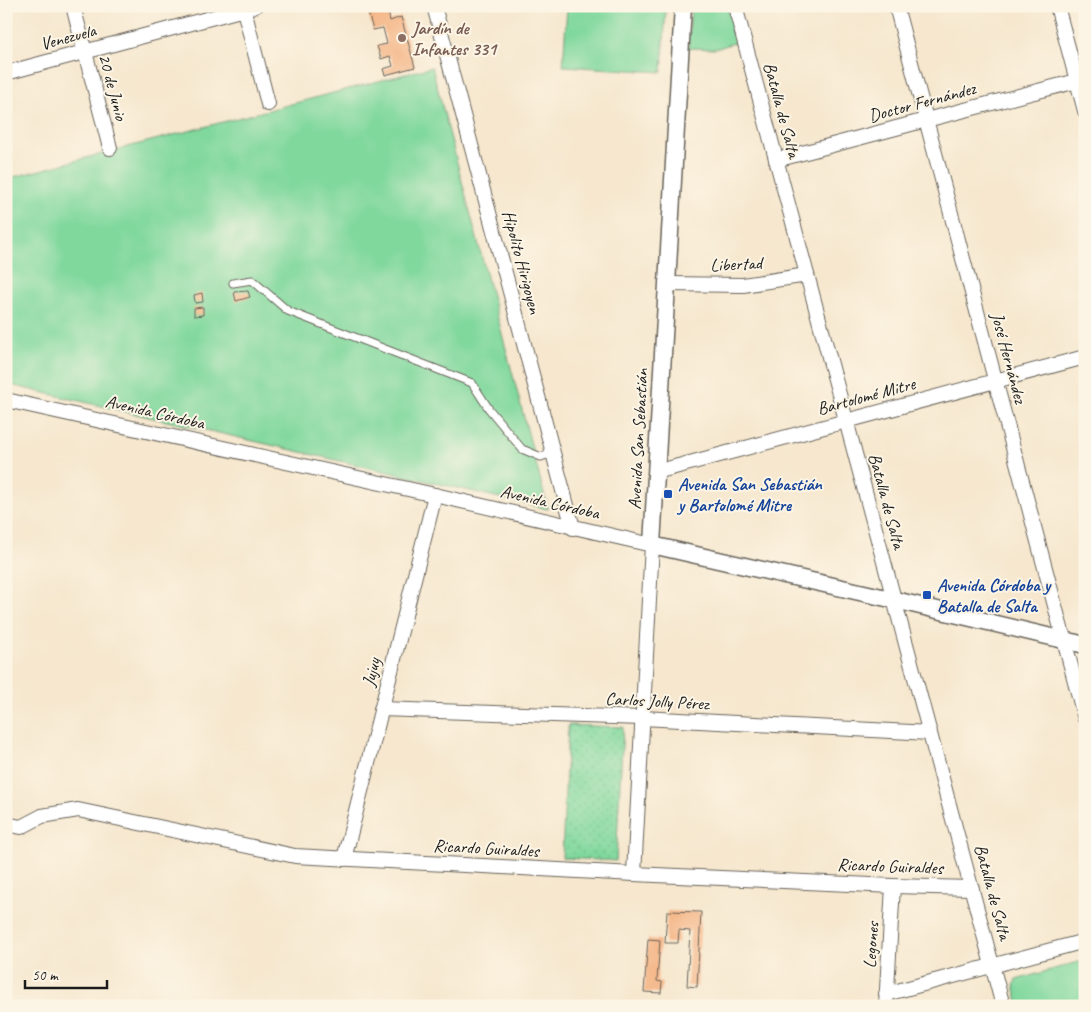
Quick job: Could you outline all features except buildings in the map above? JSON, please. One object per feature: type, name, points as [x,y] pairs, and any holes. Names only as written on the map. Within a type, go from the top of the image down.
[{"type":"street","name":"20 de Junio","points":[[73,6],[110,148]]},
{"type":"street","name":"Hipolito Hirigoyen","points":[[434,6],[573,528]]},
{"type":"street","name":"Avenida San Sebastián","points":[[634,874],[683,6]]},
{"type":"street","name":"Batalla de Salta","points":[[735,6],[1003,1006]]},
{"type":"street","name":"José Hernández","points":[[896,6],[1085,719]]},
{"type":"street","points":[[1057,6],[1085,111]]},
{"type":"street","name":"Venezuela","points":[[6,73],[247,7]]},
{"type":"street","points":[[247,7],[268,104]]},
{"type":"street","name":"Doctor Fernández","points":[[776,160],[1077,81]]},
{"type":"street","name":"Libertad","points":[[667,284],[743,285],[807,275]]},
{"type":"street","name":"Bartolomé Mitre","points":[[656,472],[1085,357]]},
{"type":"street","name":"Avenida Córdoba","points":[[6,400],[435,495],[1085,645]]},
{"type":"street","name":"Jujuy","points":[[344,859],[435,495]]},
{"type":"street","name":"Carlos Jolly Pérez","points":[[381,709],[642,718],[930,733]]},
{"type":"street","name":"Ricardo Guiraldes","points":[[6,824],[21,827],[42,816],[78,810],[295,856],[634,874],[972,888]]},
{"type":"street","name":"Legones","points":[[886,1000],[893,886]]},
{"type":"street","points":[[886,1000],[993,966],[1085,941]]},
{"type":"lane","points":[[233,283],[252,280],[288,311],[472,383],[489,408],[522,449],[541,457],[553,453]]},
{"type":"green space","points":[[567,6],[619,6],[666,9],[662,72],[563,66]]},
{"type":"green space","points":[[691,6],[727,6],[737,42],[715,49],[688,48]]},
{"type":"green space","points":[[432,67],[548,509],[6,384],[6,179]]},
{"type":"green space","points":[[568,725],[623,727],[616,861],[562,858]]},
{"type":"green space","points":[[1085,960],[1085,1006],[1019,1006],[1014,986],[1016,980]]},
{"type":"place","name":"Jardín de Infantes 331","points":[[402,38]]},
{"type":"place","name":"Avenida San Sebastián y Bartolomé Mitre","points":[[668,494]]},
{"type":"place","name":"Avenida Córdoba y Batalla de Salta","points":[[927,595]]}]
